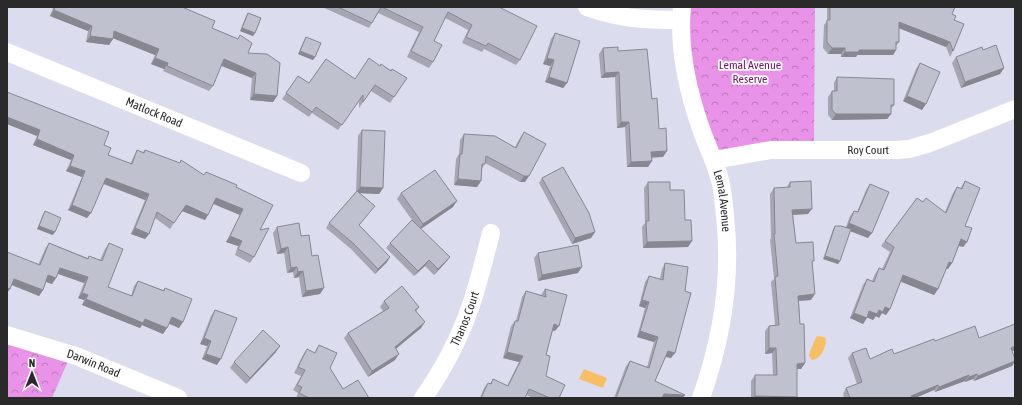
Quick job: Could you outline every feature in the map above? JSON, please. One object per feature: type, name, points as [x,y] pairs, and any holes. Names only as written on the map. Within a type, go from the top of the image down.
[{"type":"street","points":[[587,7],[630,19],[681,13]]},
{"type":"street","name":"Lemal Avenue","points":[[681,13],[682,54],[686,77],[693,104],[714,160],[720,181],[727,230],[726,301],[701,398]]},
{"type":"street","name":"Matlock Road","points":[[7,52],[301,173]]},
{"type":"street","name":"Roy Court","points":[[714,160],[771,150],[909,149],[930,143],[1015,109]]},
{"type":"street","name":"Thanos Court","points":[[423,398],[445,363],[471,306],[491,233]]},
{"type":"street","name":"Darwin Road","points":[[7,335],[76,356],[178,398]]},
{"type":"green space","name":"Lemal Avenue Reserve","points":[[682,7],[815,7],[814,150],[714,160],[681,20]]},
{"type":"green space","points":[[7,335],[71,354],[52,398],[7,398]]},
{"type":"shaded area","points":[[817,336],[824,337],[826,339],[825,346],[820,355],[812,360],[809,354]]},
{"type":"shaded area","points":[[584,369],[607,378],[603,388],[579,379]]},
{"type":"building","points":[[55,7],[182,7],[215,21],[212,28],[238,39],[240,35],[252,43],[248,53],[267,54],[280,63],[277,96],[254,94],[256,73],[224,59],[213,86],[167,66],[168,63],[155,58],[159,49],[114,31],[113,39],[90,36],[92,26],[54,10]]},
{"type":"building","points":[[338,7],[381,7],[372,23]]},
{"type":"building","points":[[382,7],[499,7],[537,26],[520,60],[488,43],[486,46],[466,37],[472,25],[448,12],[434,41],[442,45],[433,62],[411,51],[423,27]]},
{"type":"building","points":[[830,7],[955,7],[952,14],[956,16],[954,20],[964,24],[953,51],[950,42],[899,22],[899,42],[896,42],[896,50],[859,50],[859,52],[845,52],[845,48],[832,48],[827,42],[827,20],[830,20]]},
{"type":"building","points":[[248,13],[261,18],[255,33],[242,28]]},
{"type":"building","points":[[555,33],[580,41],[567,83],[549,77],[554,60],[547,58]]},
{"type":"building","points":[[306,37],[321,43],[315,57],[300,51]]},
{"type":"building","points":[[996,45],[1004,68],[965,82],[956,57],[982,47],[983,50]]},
{"type":"building","points":[[618,47],[618,51],[647,49],[652,99],[657,98],[659,129],[666,128],[667,151],[651,152],[652,161],[631,162],[629,122],[621,122],[619,72],[605,73],[603,48]]},
{"type":"building","points":[[369,58],[380,66],[381,64],[391,71],[392,69],[407,78],[394,97],[375,85],[363,102],[363,95],[342,125],[316,107],[312,112],[286,93],[298,76],[309,83],[326,59],[355,79]]},
{"type":"building","points":[[920,63],[940,72],[926,104],[907,96]]},
{"type":"building","points":[[837,77],[894,79],[894,105],[891,105],[891,114],[836,114],[832,110],[832,91],[837,91]]},
{"type":"building","points":[[7,92],[109,132],[104,145],[111,148],[108,155],[132,164],[137,150],[144,153],[145,150],[180,163],[181,160],[204,175],[206,172],[237,185],[236,187],[273,205],[260,230],[269,228],[254,257],[238,249],[242,241],[230,236],[243,209],[216,198],[208,215],[186,205],[174,223],[157,212],[149,234],[135,228],[149,194],[106,178],[91,213],[72,205],[85,171],[70,166],[74,155],[37,139],[40,130],[7,117]]},
{"type":"building","points":[[362,130],[385,131],[383,188],[360,187]]},
{"type":"building","points":[[524,132],[546,144],[529,176],[524,176],[486,156],[485,164],[482,164],[481,181],[458,179],[460,154],[462,154],[464,134],[495,136],[516,148]]},
{"type":"building","points":[[563,167],[589,213],[595,232],[575,238],[542,178]]},
{"type":"building","points":[[435,170],[457,201],[423,224],[401,193]]},
{"type":"building","points":[[811,181],[812,209],[792,210],[796,243],[813,242],[814,261],[812,261],[815,294],[798,296],[800,324],[804,324],[805,363],[797,364],[797,397],[755,396],[755,375],[777,375],[776,348],[769,348],[769,326],[779,325],[775,277],[778,276],[774,234],[774,188],[790,187],[790,182]]},
{"type":"building","points":[[965,181],[980,188],[965,226],[972,228],[967,242],[961,239],[952,263],[949,262],[938,289],[903,275],[890,309],[885,307],[883,312],[879,310],[877,314],[869,311],[867,318],[854,313],[867,279],[874,282],[879,268],[884,270],[894,247],[885,241],[917,198],[923,202],[926,198],[946,213],[957,187],[962,189]]},
{"type":"building","points":[[648,182],[670,182],[670,190],[684,190],[685,220],[691,220],[692,241],[647,242],[646,221],[649,221]]},
{"type":"building","points":[[870,184],[889,192],[872,233],[849,223],[854,211],[858,212]]},
{"type":"building","points":[[357,191],[375,206],[359,225],[390,257],[378,269],[354,244],[329,223]]},
{"type":"building","points":[[45,211],[61,218],[55,232],[39,226]]},
{"type":"building","points":[[412,220],[450,257],[438,269],[429,260],[418,271],[390,243]]},
{"type":"building","points":[[299,223],[301,236],[309,235],[312,256],[318,255],[324,288],[306,291],[303,271],[298,272],[297,267],[291,268],[288,247],[281,249],[277,227]]},
{"type":"building","points":[[835,226],[851,229],[840,261],[825,256]]},
{"type":"building","points":[[49,243],[88,259],[89,256],[102,261],[109,243],[123,249],[108,287],[132,296],[138,281],[164,291],[165,288],[192,299],[183,322],[172,317],[167,328],[145,319],[143,323],[86,299],[88,295],[82,293],[88,277],[60,268],[56,278],[48,275],[43,290],[14,279],[10,289],[7,288],[7,252],[40,265]]},
{"type":"building","points":[[578,245],[582,267],[542,275],[538,253]]},
{"type":"building","points":[[665,263],[688,267],[685,291],[691,293],[675,353],[668,351],[655,381],[685,395],[664,394],[662,398],[616,398],[630,361],[649,368],[658,337],[640,331],[649,302],[642,300],[649,276],[663,280]]},
{"type":"building","points":[[402,286],[419,307],[415,310],[425,322],[395,347],[399,354],[372,371],[348,333],[389,308],[384,301]]},
{"type":"building","points":[[545,289],[567,295],[559,326],[554,324],[546,355],[550,356],[546,376],[565,385],[559,398],[550,398],[529,389],[525,398],[481,398],[488,383],[491,384],[493,379],[508,386],[523,356],[507,352],[515,321],[518,321],[526,291],[546,297]]},
{"type":"building","points":[[215,310],[237,318],[221,359],[206,354],[211,341],[204,338]]},
{"type":"building","points":[[1015,324],[1015,346],[1011,348],[1015,361],[978,376],[977,374],[969,377],[969,375],[939,387],[938,385],[911,396],[912,398],[850,398],[846,388],[862,382],[852,353],[866,348],[870,359],[892,349],[894,354],[975,326],[979,338]]},
{"type":"building","points":[[263,330],[280,346],[250,378],[234,362]]},
{"type":"building","points":[[319,345],[337,353],[330,368],[343,389],[358,380],[369,398],[309,398],[299,393],[302,387],[297,385],[305,370],[298,367],[307,349],[315,353]]}]
